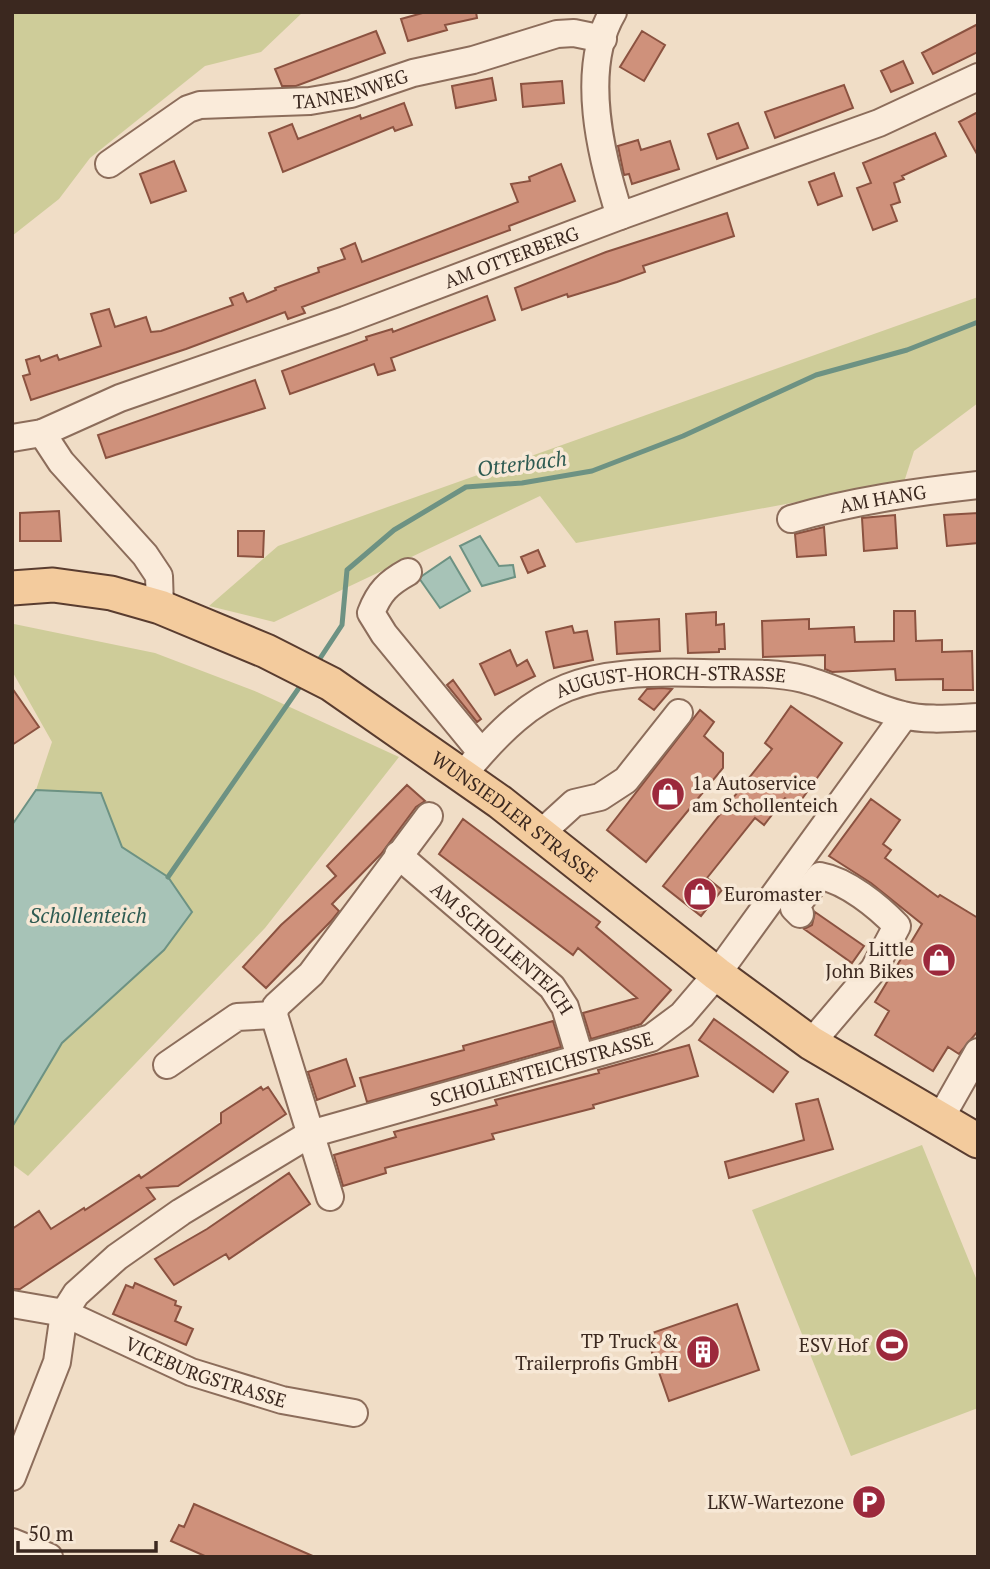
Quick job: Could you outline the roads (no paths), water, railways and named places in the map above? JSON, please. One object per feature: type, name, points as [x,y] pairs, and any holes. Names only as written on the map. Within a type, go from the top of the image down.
[{"type":"main road","name":"WUNSIEDLER STRASSE","points":[[12,588],[53,585],[111,593],[160,607],[266,651],[331,684],[472,764],[540,834],[717,974],[811,1042],[978,1141]]},
{"type":"street","points":[[613,12],[603,38],[596,80],[596,125],[605,172],[620,216]]},
{"type":"street","name":"TANNENWEG","points":[[109,164],[188,109],[215,103],[310,101],[337,97],[557,34],[574,33],[603,38]]},
{"type":"street","name":"AM OTTERBERG","points":[[12,438],[42,433],[120,398],[345,320],[620,216],[879,123],[978,77]]},
{"type":"street","points":[[42,433],[61,462],[152,565],[159,576],[160,607]]},
{"type":"street","name":"AM HANG","points":[[791,519],[823,509],[909,493],[978,485]]},
{"type":"street","points":[[408,572],[391,580],[378,594],[371,613],[472,764]]},
{"type":"street","name":"AUGUST-HORCH-STRASSE","points":[[472,764],[494,736],[531,704],[579,681],[631,675],[760,673],[801,679],[904,716]]},
{"type":"street","points":[[540,834],[574,803],[600,797],[626,780],[680,713]]},
{"type":"street","points":[[904,716],[944,727],[978,717]]},
{"type":"street","name":"SCHOLLENTEICHSTRASSE","points":[[64,1313],[76,1294],[117,1257],[181,1212],[310,1134],[651,1038],[668,1028],[717,974],[904,716]]},
{"type":"street","points":[[330,1196],[274,1015],[276,1006],[311,974],[429,816]]},
{"type":"street","name":"AM SCHOLLENTEICH","points":[[398,855],[552,987],[565,1007],[580,1057]]},
{"type":"street","points":[[800,914],[794,908],[820,876],[833,878],[885,914],[897,926],[874,970],[811,1042]]},
{"type":"street","points":[[844,1004],[860,961],[858,955]]},
{"type":"street","points":[[167,1065],[237,1017],[274,1015]]},
{"type":"street","points":[[940,1119],[978,1052]]},
{"type":"street","points":[[12,1304],[64,1313],[57,1362],[12,1477]]},
{"type":"street","name":"VICEBURGSTRASSE","points":[[64,1313],[191,1372],[282,1400],[354,1413]]},
{"type":"street","points":[[12,1542],[48,1557]]},
{"type":"water","points":[[480,536],[499,566],[513,565],[515,577],[482,586],[460,546]]},
{"type":"water","points":[[450,557],[470,591],[440,608],[419,578]]},
{"type":"water","name":"Schollenteich","points":[[36,790],[101,793],[122,847],[168,877],[192,912],[164,950],[62,1043],[12,1127],[12,825]]},
{"type":"waterway","name":"Otterbach","points":[[317,663],[342,625],[347,570],[394,530],[466,487],[522,483],[592,471],[683,436],[816,375],[907,350],[978,322]]},
{"type":"waterway","name":"Otterbach","points":[[168,877],[303,682]]},
{"type":"place","name":"1a Autoservice am Schollenteich","points":[[668,794]]},
{"type":"place","name":"Euromaster","points":[[700,894]]},
{"type":"place","name":"Little John Bikes","points":[[939,960]]},
{"type":"place","name":"ESV Hof","points":[[892,1345]]},
{"type":"place","name":"TP Truck & Trailerprofis GmbH","points":[[703,1352]]},
{"type":"place","name":"LKW-Wartezone","points":[[869,1502]]}]
